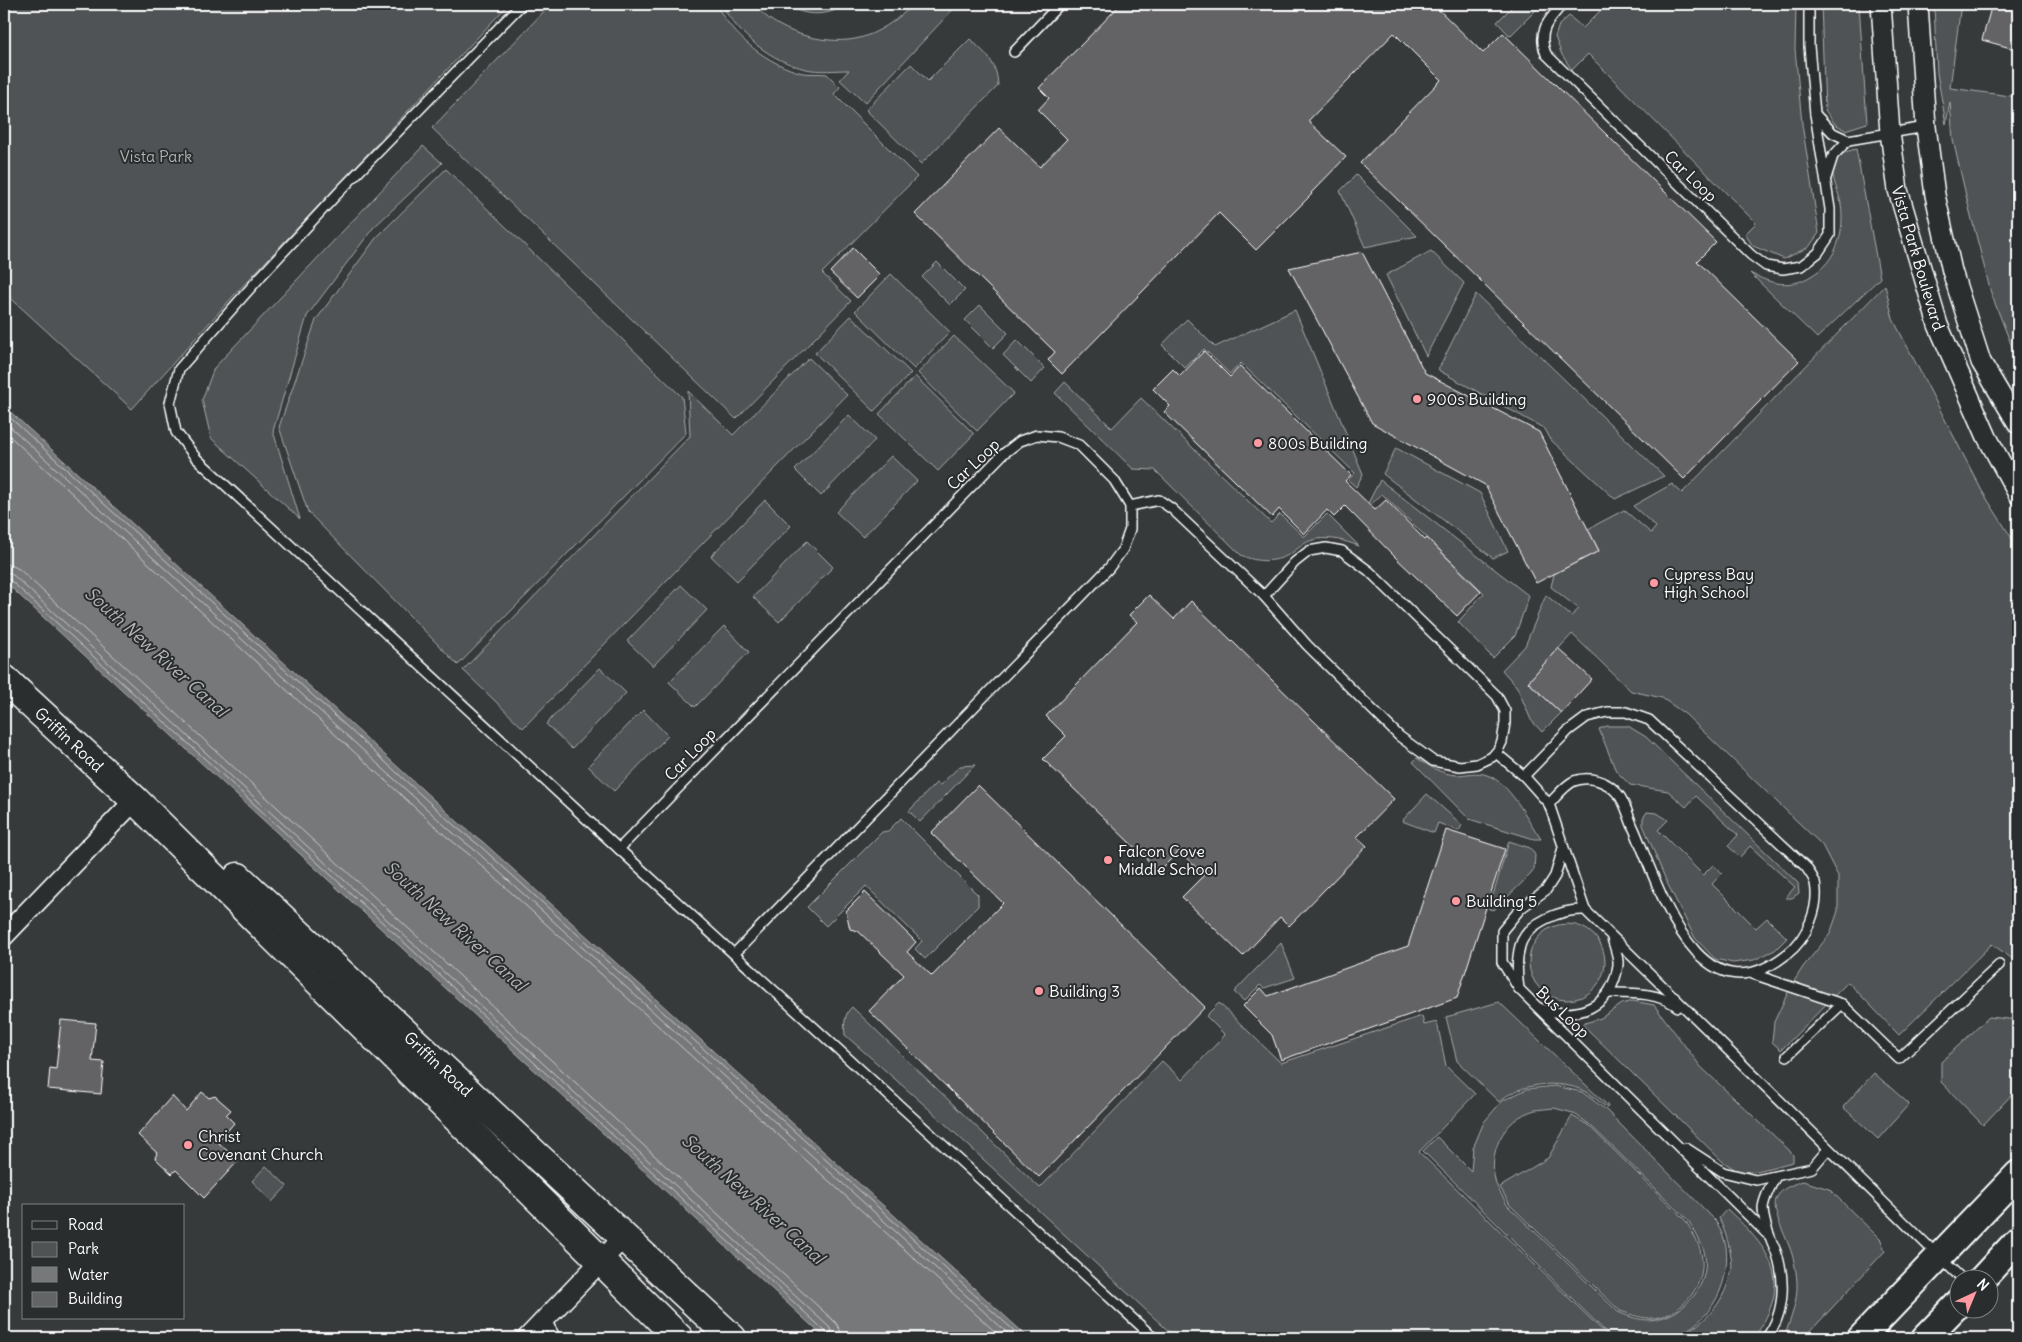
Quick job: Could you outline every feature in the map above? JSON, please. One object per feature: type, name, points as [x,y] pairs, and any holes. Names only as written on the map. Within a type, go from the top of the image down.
[{"type":"main road","name":"Griffin Road","points":[[4,680],[135,800],[600,1262],[679,1338]]},
{"type":"main road","name":"Griffin Road","points":[[135,800],[213,853],[732,1338]]},
{"type":"main road","points":[[1861,1338],[2018,1174]]},
{"type":"main road","points":[[1990,1270],[2018,1240]]},
{"type":"main road","points":[[1925,1338],[1950,1312]]},
{"type":"street","name":"Vista Park Boulevard","points":[[1881,4],[1890,133],[1898,190],[1938,325],[1987,437],[2018,494]]},
{"type":"street","name":"Vista Park Boulevard","points":[[1918,4],[1926,127],[1936,195],[1952,271],[1981,362],[2018,424]]},
{"type":"street","points":[[4,936],[135,800]]},
{"type":"street","points":[[527,1338],[624,1237]]},
{"type":"lane","points":[[522,4],[340,191],[220,321],[178,370],[170,403],[176,432],[196,458],[619,849],[1154,1338]]},
{"type":"lane","points":[[1014,52],[1060,4]]},
{"type":"lane","name":"Car Loop","points":[[1563,4],[1552,15],[1544,30],[1541,43],[1546,54],[1751,255],[1766,266],[1783,269],[1801,266],[1818,253],[1830,235],[1830,209],[1815,114],[1808,46],[1809,4]]},
{"type":"lane","points":[[1815,114],[1834,133],[1848,140],[1926,127]]},
{"type":"lane","name":"Car Loop","points":[[1825,184],[1830,163],[1848,140]]},
{"type":"lane","name":"Car Loop","points":[[619,849],[1002,455],[1020,441],[1037,435],[1058,437],[1079,445],[1114,480],[1130,506]]},
{"type":"lane","points":[[734,954],[1109,568],[1123,550],[1130,529],[1130,506],[1159,500],[1172,510],[1264,596],[1307,645],[1399,736],[1433,762],[1446,765],[1478,764],[1496,753],[1502,742],[1505,723],[1505,711],[1497,696],[1369,571],[1342,551],[1326,548],[1309,551],[1295,562],[1264,596]]},
{"type":"lane","points":[[1524,776],[1568,731],[1587,717],[1607,712],[1626,712],[1649,720],[1806,867],[1815,882],[1817,902],[1805,934],[1792,951],[1774,965],[1753,974],[1735,975],[1716,970],[1701,958],[1686,939],[1668,908],[1619,795],[1603,781],[1588,779],[1574,782],[1549,804]]},
{"type":"lane","points":[[1496,753],[1524,776],[1549,804],[1585,910],[1698,1023],[1953,1270]]},
{"type":"lane","points":[[1519,989],[1502,962],[1502,931],[1521,908],[1546,890],[1555,876],[1563,848]]},
{"type":"lane","name":"Bus Loop","points":[[1585,910],[1571,910],[1557,914],[1533,927],[1520,944],[1516,965],[1519,989],[1767,1234]]},
{"type":"lane","points":[[1537,1007],[1555,1013],[1574,1014],[1593,1007],[1609,992],[1618,964],[1612,938]]},
{"type":"lane","points":[[1753,974],[1842,1004],[1899,1059],[1999,965]]},
{"type":"lane","points":[[1609,992],[1646,993],[1673,1003],[1698,1023]]},
{"type":"lane","points":[[1787,1056],[1842,1004]]},
{"type":"lane","points":[[1672,1140],[1723,1172],[1756,1180],[1812,1168],[1828,1149]]},
{"type":"lane","points":[[1766,1338],[1780,1314],[1782,1284],[1776,1254],[1767,1234],[1763,1208],[1776,1176]]},
{"type":"lane","points":[[545,1319],[556,1338]]},
{"type":"green space","name":"Vista Park","points":[[4,4],[509,4],[236,293],[132,409],[4,292]]},
{"type":"green space","points":[[551,4],[716,4],[731,27],[741,38],[764,56],[790,69],[803,73],[827,74],[840,87],[834,94],[917,177],[822,273],[851,301],[736,419],[432,128]]},
{"type":"green space","points":[[721,4],[755,4],[763,14],[786,29],[814,38],[843,40],[863,37],[879,30],[894,21],[914,4],[958,4],[865,103],[840,80],[849,70],[811,70],[780,60],[746,36]]},
{"type":"green space","points":[[785,4],[847,4],[832,11],[816,14],[800,11]]},
{"type":"green space","points":[[1515,4],[1542,4],[1510,36],[1497,22]]},
{"type":"green space","points":[[1607,4],[1796,4],[1795,49],[1802,124],[1819,233],[1809,247],[1784,259],[1753,246],[1745,234],[1756,223],[1588,54],[1572,70],[1562,55],[1555,37],[1559,25],[1569,16],[1583,28]]},
{"type":"green space","points":[[1821,4],[1859,4],[1867,123],[1845,130],[1835,124],[1825,110]]},
{"type":"green space","points":[[1934,4],[1961,4],[1950,88],[2018,97],[2018,362],[1991,293],[1953,140],[1950,102],[1946,124],[1937,73]]},
{"type":"green space","points":[[970,39],[990,59],[998,86],[921,164],[866,110],[911,64],[928,81]]},
{"type":"green space","points":[[423,146],[442,163],[373,228],[307,316],[273,431],[300,519],[211,438],[202,400],[214,368]]},
{"type":"green space","points":[[1856,149],[1880,278],[1817,338],[1750,273],[1780,284],[1796,283],[1820,270],[1827,262],[1837,245],[1842,225],[1841,204],[1834,181],[1833,167],[1836,160],[1842,155]]},
{"type":"green space","points":[[446,169],[682,397],[686,433],[458,665],[308,512],[279,427],[316,320],[376,238]]},
{"type":"green space","points":[[1356,175],[1417,236],[1365,247],[1340,191]]},
{"type":"green space","points":[[1431,251],[1464,283],[1426,356],[1386,275]]},
{"type":"green space","points":[[937,262],[965,290],[950,305],[922,277]]},
{"type":"green space","points":[[891,274],[950,332],[914,369],[855,311]]},
{"type":"green space","points":[[1885,285],[1893,319],[1982,491],[2018,548],[2018,963],[1992,944],[1899,1035],[1848,982],[1781,1050],[1772,1042],[1774,1022],[1791,986],[1803,967],[1830,934],[1838,911],[1838,876],[1822,845],[1685,714],[1662,698],[1631,691],[1572,634],[1528,682],[1561,713],[1542,732],[1531,720],[1517,687],[1502,670],[1525,646],[1546,595],[1571,616],[1579,609],[1551,587],[1554,574],[1599,551],[1588,529],[1624,510],[1651,533],[1656,527],[1633,506],[1672,484],[1682,493]]},
{"type":"green space","points":[[1476,294],[1664,476],[1615,499],[1551,440],[1545,429],[1438,370]]},
{"type":"green space","points":[[980,305],[1008,333],[993,348],[965,320]]},
{"type":"green space","points":[[1295,310],[1363,474],[1356,487],[1348,480],[1355,473],[1241,363],[1230,374],[1204,349],[1185,368],[1162,345],[1187,319],[1215,347]]},
{"type":"green space","points":[[851,316],[911,373],[874,411],[815,353]]},
{"type":"green space","points":[[954,336],[1014,393],[977,431],[918,373]]},
{"type":"green space","points":[[1017,340],[1045,368],[1031,383],[1003,355]]},
{"type":"green space","points":[[809,358],[847,395],[523,728],[463,670],[690,436],[688,391],[733,435]]},
{"type":"green space","points":[[915,376],[974,434],[938,471],[879,414]]},
{"type":"green space","points":[[1065,382],[1112,428],[1141,398],[1271,523],[1280,514],[1304,537],[1327,514],[1359,546],[1338,540],[1317,539],[1304,544],[1287,556],[1274,560],[1267,561],[1247,558],[1241,555],[1155,470],[1133,469],[1055,393]]},
{"type":"green space","points":[[849,415],[875,440],[821,496],[795,470]]},
{"type":"green space","points":[[1396,448],[1480,493],[1508,551],[1493,558],[1383,474]]},
{"type":"green space","points":[[891,456],[917,481],[863,537],[836,512]]},
{"type":"green space","points":[[1380,480],[1529,596],[1515,636],[1493,658],[1458,622],[1484,593],[1382,494],[1364,511]]},
{"type":"green space","points":[[765,500],[791,526],[737,581],[711,556]]},
{"type":"green space","points":[[807,541],[833,567],[779,622],[753,597]]},
{"type":"green space","points":[[681,585],[707,610],[653,666],[627,641]]},
{"type":"green space","points":[[724,626],[749,652],[695,707],[669,682]]},
{"type":"green space","points":[[600,668],[626,693],[572,749],[546,724]]},
{"type":"green space","points":[[643,710],[668,736],[614,791],[588,766]]},
{"type":"green space","points":[[1607,726],[1628,726],[1646,737],[1798,883],[1799,893],[1792,898],[1785,898],[1795,887],[1750,846],[1740,857],[1728,846],[1738,835],[1696,796],[1686,807],[1668,791],[1630,785],[1616,771],[1599,729]]},
{"type":"green space","points":[[1417,758],[1445,773],[1456,775],[1479,773],[1495,779],[1511,793],[1541,839],[1534,839],[1469,819],[1413,762]]},
{"type":"green space","points":[[975,765],[920,822],[909,811],[936,783],[940,785],[960,766]]},
{"type":"green space","points":[[1427,794],[1462,825],[1459,831],[1438,823],[1434,833],[1402,821]]},
{"type":"green space","points":[[1647,812],[1657,813],[1668,820],[1658,830],[1703,875],[1713,865],[1722,873],[1712,884],[1756,928],[1767,918],[1787,938],[1775,950],[1754,960],[1733,963],[1715,959],[1695,938],[1667,883],[1643,825],[1643,818]]},
{"type":"green space","points":[[901,818],[978,895],[978,906],[925,959],[915,949],[922,941],[866,886],[826,926],[807,907],[882,832],[888,831]]},
{"type":"green space","points":[[1509,841],[1530,848],[1535,855],[1534,870],[1494,910],[1489,909]]},
{"type":"green space","points":[[1560,924],[1574,924],[1588,930],[1599,941],[1605,955],[1602,977],[1594,989],[1574,1000],[1560,1000],[1546,994],[1535,983],[1529,969],[1529,955],[1535,941],[1546,930]]},
{"type":"green space","points":[[1281,943],[1295,978],[1264,988],[1260,985],[1244,1001],[1234,992]]},
{"type":"green space","points":[[1633,1001],[1654,1005],[1701,1067],[1788,1149],[1793,1155],[1793,1162],[1757,1171],[1739,1172],[1722,1161],[1582,1024],[1601,1018],[1622,1004]]},
{"type":"green space","points":[[1499,1002],[1608,1106],[1607,1108],[1584,1091],[1574,1087],[1552,1084],[1528,1087],[1507,1096],[1499,1102],[1457,1061],[1446,1017]]},
{"type":"green space","points":[[1219,1003],[1281,1063],[1422,1016],[1424,1025],[1437,1022],[1446,1066],[1475,1094],[1419,1152],[1610,1338],[1176,1338],[929,1109],[845,1035],[845,1020],[847,1013],[852,1007],[1040,1188],[1162,1061],[1182,1080],[1225,1035],[1206,1016]]},
{"type":"green space","points":[[1989,1017],[2018,1020],[2018,1088],[1983,1125],[1941,1082],[1941,1062]]},
{"type":"green space","points":[[1874,1073],[1909,1104],[1878,1139],[1843,1107]]},
{"type":"green space","points":[[1555,1086],[1582,1092],[1606,1110],[1717,1222],[1726,1247],[1727,1262],[1724,1277],[1720,1291],[1713,1304],[1693,1326],[1681,1333],[1660,1339],[1612,1338],[1423,1151],[1437,1137],[1471,1171],[1473,1148],[1484,1122],[1502,1101],[1527,1089]],"holes":[[[1554,1108],[1573,1113],[1589,1124],[1688,1220],[1701,1243],[1705,1263],[1700,1285],[1686,1304],[1667,1316],[1646,1320],[1618,1312],[1507,1205],[1497,1187],[1494,1173],[1496,1150],[1506,1129],[1514,1121],[1535,1110]]]},
{"type":"green space","points":[[1572,1116],[1588,1125],[1686,1221],[1695,1237],[1701,1253],[1702,1264],[1697,1286],[1684,1304],[1665,1315],[1650,1318],[1620,1311],[1510,1205],[1500,1187],[1548,1158]]},
{"type":"green space","points":[[266,1166],[287,1186],[272,1202],[252,1181]]},
{"type":"green space","points":[[1803,1181],[1829,1189],[1881,1240],[1885,1251],[1804,1338],[1784,1338],[1795,1304],[1797,1282],[1793,1256],[1779,1221],[1775,1205],[1782,1191]]},
{"type":"green space","points":[[1727,1209],[1756,1239],[1766,1253],[1772,1268],[1775,1283],[1773,1299],[1766,1318],[1754,1338],[1676,1338],[1708,1316],[1724,1292],[1732,1267],[1728,1242],[1719,1218]]},
{"type":"water","name":"South New River Canal","points":[[4,406],[460,824],[483,842],[1029,1338],[825,1338],[4,581]]},
{"type":"building","points":[[1121,4],[1433,4],[1483,53],[1503,33],[1716,242],[1697,261],[1799,361],[1684,479],[1360,163],[1441,80],[1394,33],[1308,121],[1346,157],[1312,194],[1256,250],[1219,213],[1062,374],[1048,360],[1055,352],[915,214],[999,128],[1040,167],[1067,139],[1038,110],[1049,98],[1039,88]]},
{"type":"building","points":[[1992,4],[2018,4],[2018,50],[1982,40]]},
{"type":"building","points":[[853,248],[880,275],[857,298],[830,272]]},
{"type":"building","name":"900s Building","points":[[1362,252],[1425,373],[1539,432],[1599,551],[1536,583],[1485,485],[1372,423],[1289,268]]},
{"type":"building","name":"800s Building","points":[[1204,351],[1230,377],[1240,366],[1351,475],[1345,481],[1375,510],[1386,500],[1425,540],[1427,538],[1481,591],[1457,616],[1345,506],[1334,517],[1327,510],[1304,534],[1279,509],[1272,517],[1164,412],[1170,406],[1153,389],[1173,369],[1180,376]]},
{"type":"building","name":"Falcon Cove Middle School","points":[[1149,595],[1174,619],[1191,601],[1394,799],[1357,837],[1367,846],[1289,926],[1280,917],[1243,956],[1182,897],[1204,875],[1179,851],[1159,871],[1043,759],[1066,736],[1046,716],[1137,622],[1129,615]]},
{"type":"building","points":[[1558,648],[1592,679],[1561,713],[1528,682]]},
{"type":"building","name":"Building 3","points":[[978,785],[1205,1007],[1039,1177],[869,1011],[904,975],[858,931],[850,929],[846,911],[865,892],[916,942],[907,952],[932,976],[1003,903],[931,833]]},
{"type":"building","name":"Building 5","points":[[1446,830],[1505,849],[1457,998],[1281,1060],[1272,1035],[1243,1006],[1261,988],[1268,996],[1408,946]]},
{"type":"building","points":[[61,1020],[96,1023],[92,1061],[104,1062],[101,1094],[48,1089],[50,1068],[56,1069]]},
{"type":"building","points":[[202,1092],[209,1098],[215,1096],[231,1110],[226,1115],[234,1123],[218,1142],[238,1161],[204,1198],[176,1170],[172,1174],[155,1158],[157,1153],[138,1135],[172,1096],[186,1111]]},
{"type":"place","name":"900s Building","points":[[1417,399]]},
{"type":"place","name":"800s Building","points":[[1258,443]]},
{"type":"place","name":"Cypress Bay High School","points":[[1654,583]]},
{"type":"place","name":"Falcon Cove Middle School","points":[[1108,860]]},
{"type":"place","name":"Building 5","points":[[1456,901]]},
{"type":"place","name":"Building 3","points":[[1039,991]]},
{"type":"place","name":"Christ Covenant Church","points":[[188,1145]]}]
